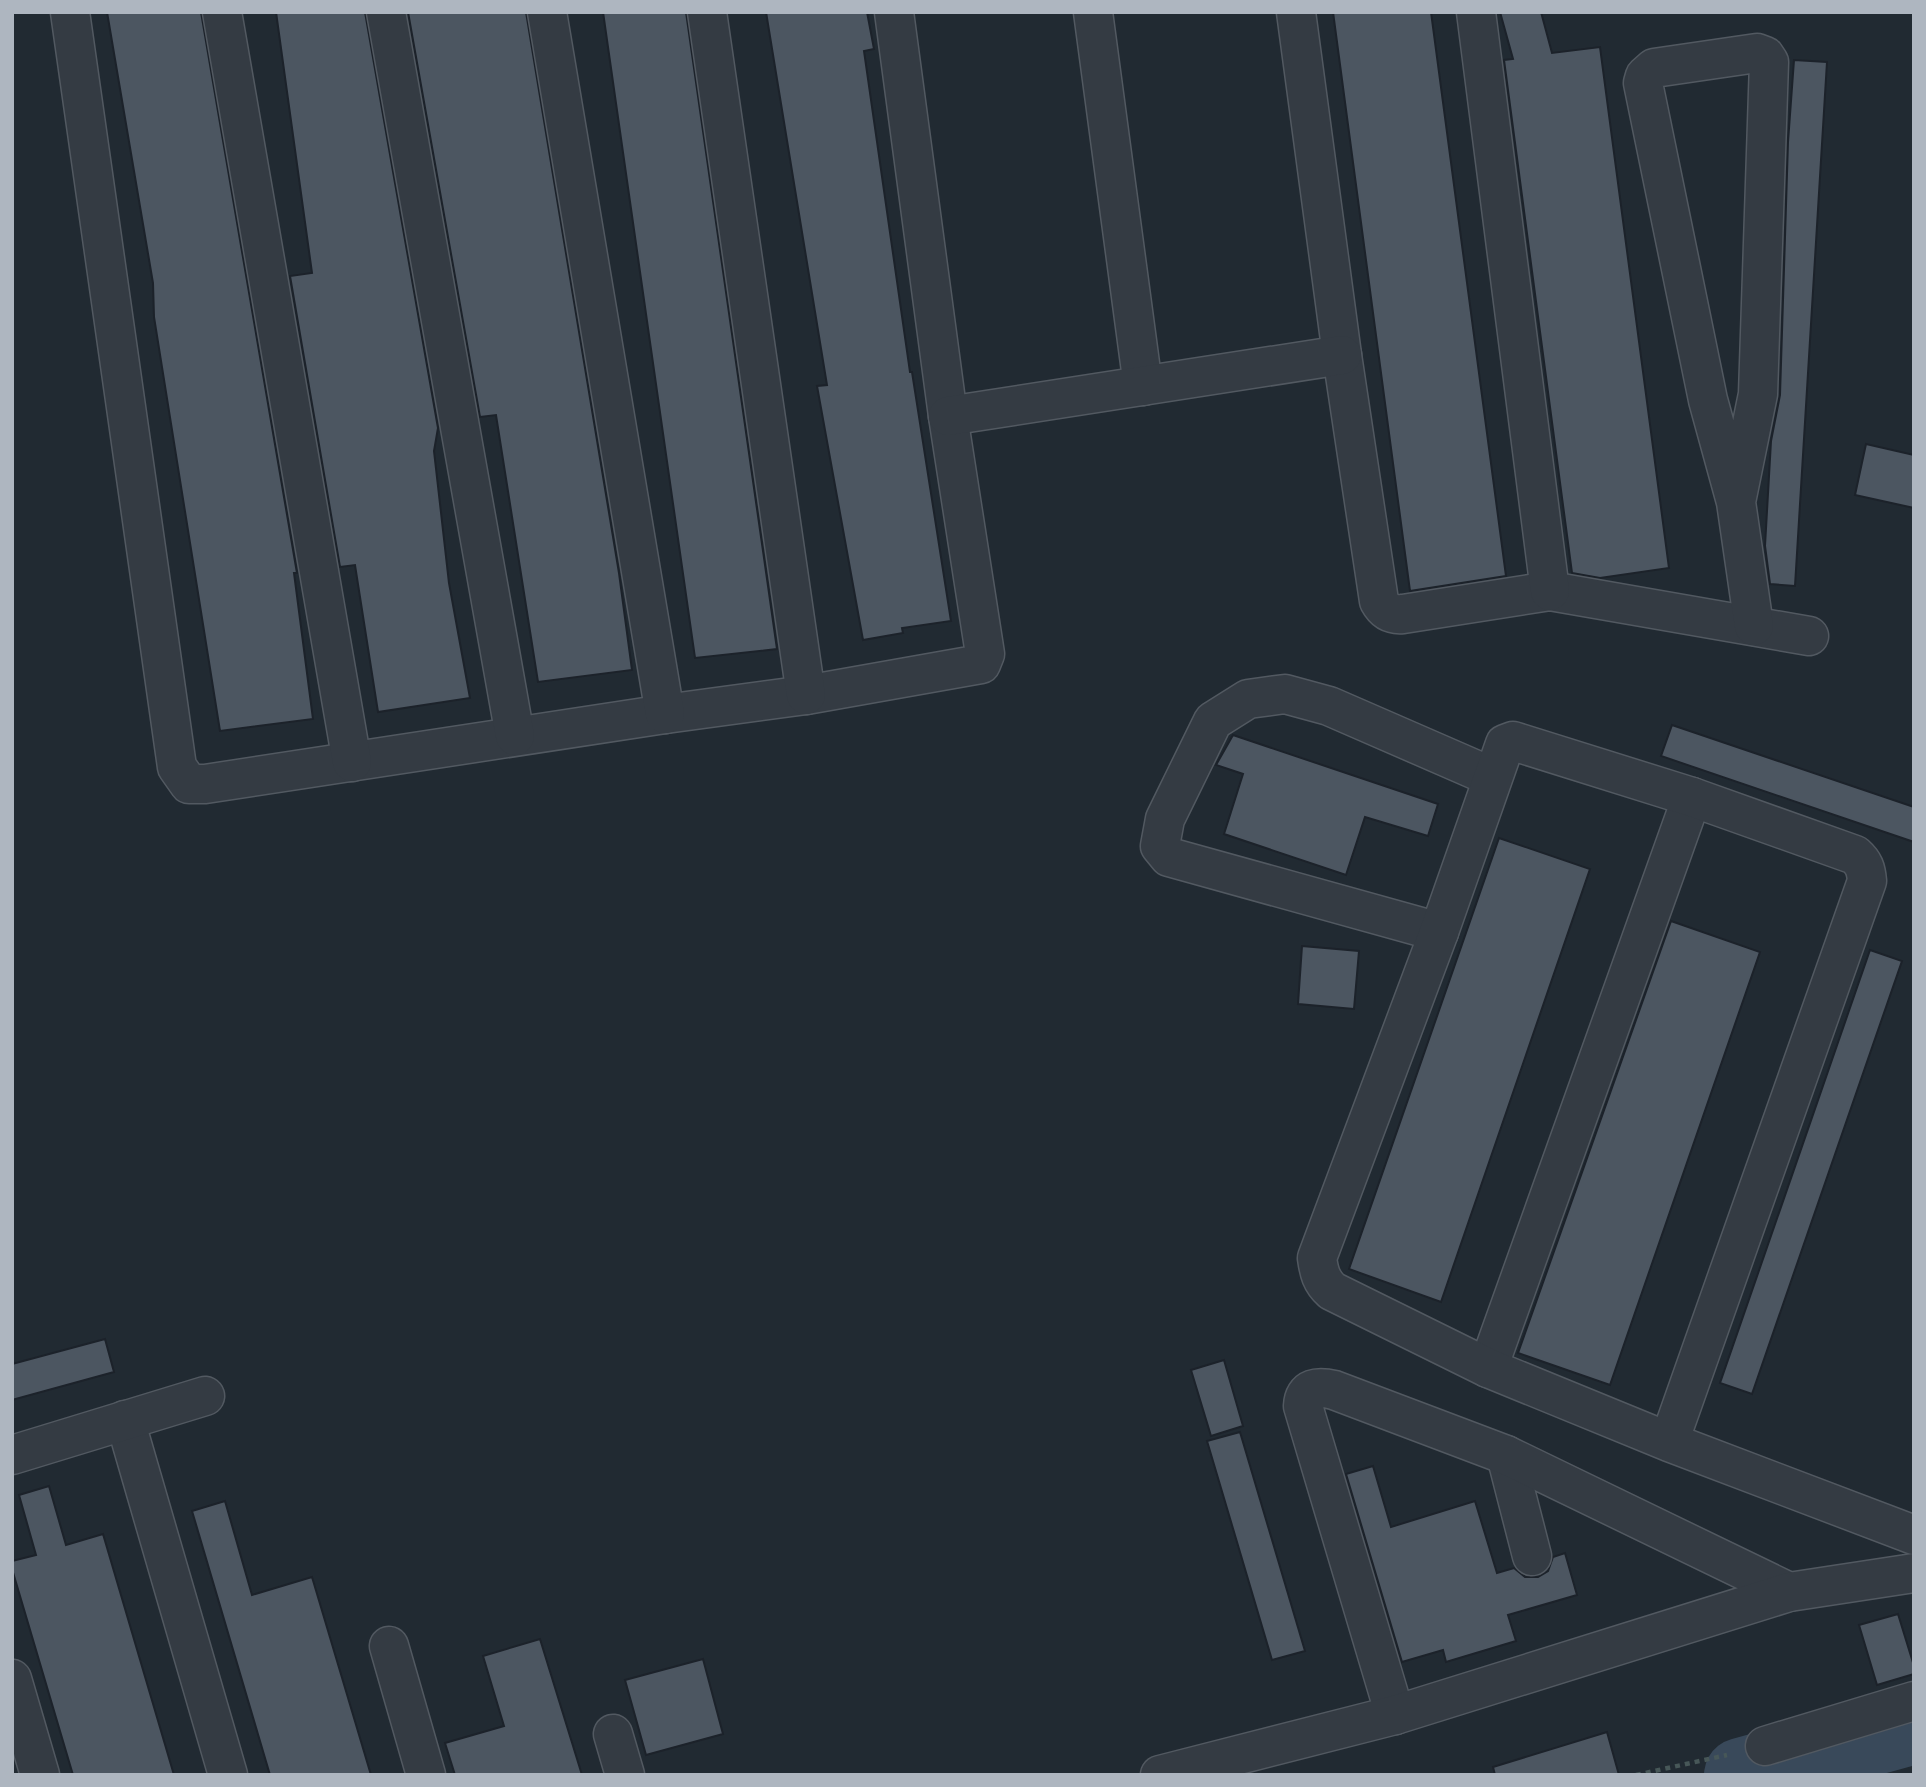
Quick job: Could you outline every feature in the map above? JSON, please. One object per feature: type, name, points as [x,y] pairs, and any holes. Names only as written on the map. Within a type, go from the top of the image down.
[{"type":"street","points":[[70,12],[177,766],[189,783],[205,784],[806,695],[975,666],[984,660],[894,12]]},
{"type":"street","points":[[222,12],[352,762]]},
{"type":"street","points":[[386,12],[515,736]]},
{"type":"street","points":[[547,12],[664,714]]},
{"type":"street","points":[[707,12],[806,695]]},
{"type":"street","points":[[1093,12],[1143,386]]},
{"type":"street","points":[[1296,12],[1342,355],[1382,607],[1395,615],[1549,591],[1809,636]]},
{"type":"street","points":[[1476,12],[1549,591]]},
{"type":"street","points":[[1737,502],[1758,394],[1769,62],[1765,55],[1757,53],[1654,68],[1645,76],[1643,83],[1707,400],[1737,502],[1754,626]]},
{"type":"street","points":[[948,416],[1342,355]]},
{"type":"street","points":[[1439,932],[1169,857],[1160,846],[1165,819],[1213,721],[1248,699],[1285,694],[1329,706],[1492,777]]},
{"type":"street","points":[[1669,1442],[1867,881],[1862,861],[1854,855],[1692,797],[1517,741],[1505,744],[1492,777],[1439,932],[1317,1258],[1319,1273],[1332,1291],[1488,1367],[1669,1442],[1914,1535]]},
{"type":"street","points":[[1488,1367],[1692,797]]},
{"type":"street","points":[[1395,1715],[1303,1406],[1303,1398],[1307,1392],[1315,1388],[1334,1390],[1506,1455],[1789,1592]]},
{"type":"street","points":[[12,1455],[205,1396]]},
{"type":"street","points":[[125,1420],[228,1775]]},
{"type":"street","points":[[1506,1455],[1532,1556]]},
{"type":"street","points":[[1160,1775],[1395,1715],[1789,1592],[1914,1573]]},
{"type":"street","points":[[389,1646],[426,1775]]},
{"type":"street","points":[[12,1679],[40,1775]]},
{"type":"street","points":[[1765,1746],[1914,1700]]},
{"type":"street","points":[[613,1734],[625,1775]]},
{"type":"path","points":[[1636,1775],[1765,1746]]},
{"type":"building","points":[[107,12],[201,12],[297,573],[294,573],[313,719],[220,731],[154,317],[153,283]]},
{"type":"building","points":[[276,12],[365,12],[438,428],[434,451],[449,583],[470,698],[378,712],[355,565],[340,567],[290,276],[312,273]]},
{"type":"building","points":[[408,12],[526,12],[619,573],[632,670],[538,682],[496,415],[480,417]]},
{"type":"building","points":[[603,12],[686,12],[777,649],[695,658]]},
{"type":"building","points":[[766,12],[867,12],[874,49],[864,51],[910,372],[951,621],[902,628],[903,633],[863,640],[817,386],[827,385]]},
{"type":"building","points":[[1333,12],[1431,12],[1506,576],[1410,591]]},
{"type":"building","points":[[1500,12],[1541,12],[1552,53],[1600,47],[1669,568],[1600,578],[1572,573],[1504,60],[1513,59]]},
{"type":"building","points":[[1794,60],[1827,62],[1795,586],[1770,584],[1765,546],[1771,441],[1780,395],[1788,142]]},
{"type":"building","points":[[1866,444],[1914,455],[1914,508],[1855,495]]},
{"type":"building","points":[[1672,725],[1914,807],[1914,842],[1661,756]]},
{"type":"building","points":[[1233,735],[1438,804],[1428,836],[1365,817],[1346,875],[1224,834],[1243,774],[1216,765]]},
{"type":"building","points":[[1499,838],[1590,869],[1441,1302],[1349,1269]]},
{"type":"building","points":[[1671,921],[1760,952],[1610,1385],[1518,1353]]},
{"type":"building","points":[[1302,946],[1359,951],[1354,1009],[1298,1004]]},
{"type":"building","points":[[1870,950],[1902,961],[1752,1394],[1720,1383]]},
{"type":"building","points":[[105,1339],[114,1372],[12,1400],[12,1364]]},
{"type":"building","points":[[1224,1360],[1243,1426],[1211,1436],[1191,1370]]},
{"type":"building","points":[[1240,1432],[1305,1651],[1272,1660],[1207,1441]]},
{"type":"building","points":[[1373,1466],[1391,1527],[1475,1501],[1497,1573],[1514,1568],[1525,1577],[1538,1577],[1548,1571],[1553,1557],[1565,1553],[1577,1595],[1508,1615],[1516,1641],[1446,1662],[1443,1650],[1402,1662],[1346,1474]]},
{"type":"building","points":[[49,1486],[66,1545],[103,1534],[174,1775],[73,1775],[12,1569],[12,1561],[36,1555],[19,1495]]},
{"type":"building","points":[[225,1501],[252,1595],[312,1577],[371,1775],[270,1775],[192,1511]]},
{"type":"building","points":[[1898,1614],[1914,1674],[1877,1685],[1859,1625]]},
{"type":"building","points":[[540,1639],[582,1775],[455,1775],[445,1743],[504,1726],[483,1656]]},
{"type":"building","points":[[703,1659],[723,1734],[646,1755],[625,1680]]},
{"type":"building","points":[[1607,1732],[1619,1775],[1495,1775],[1493,1767]]},
{"type":"waterway","points":[[1741,1775],[1914,1727]]}]
